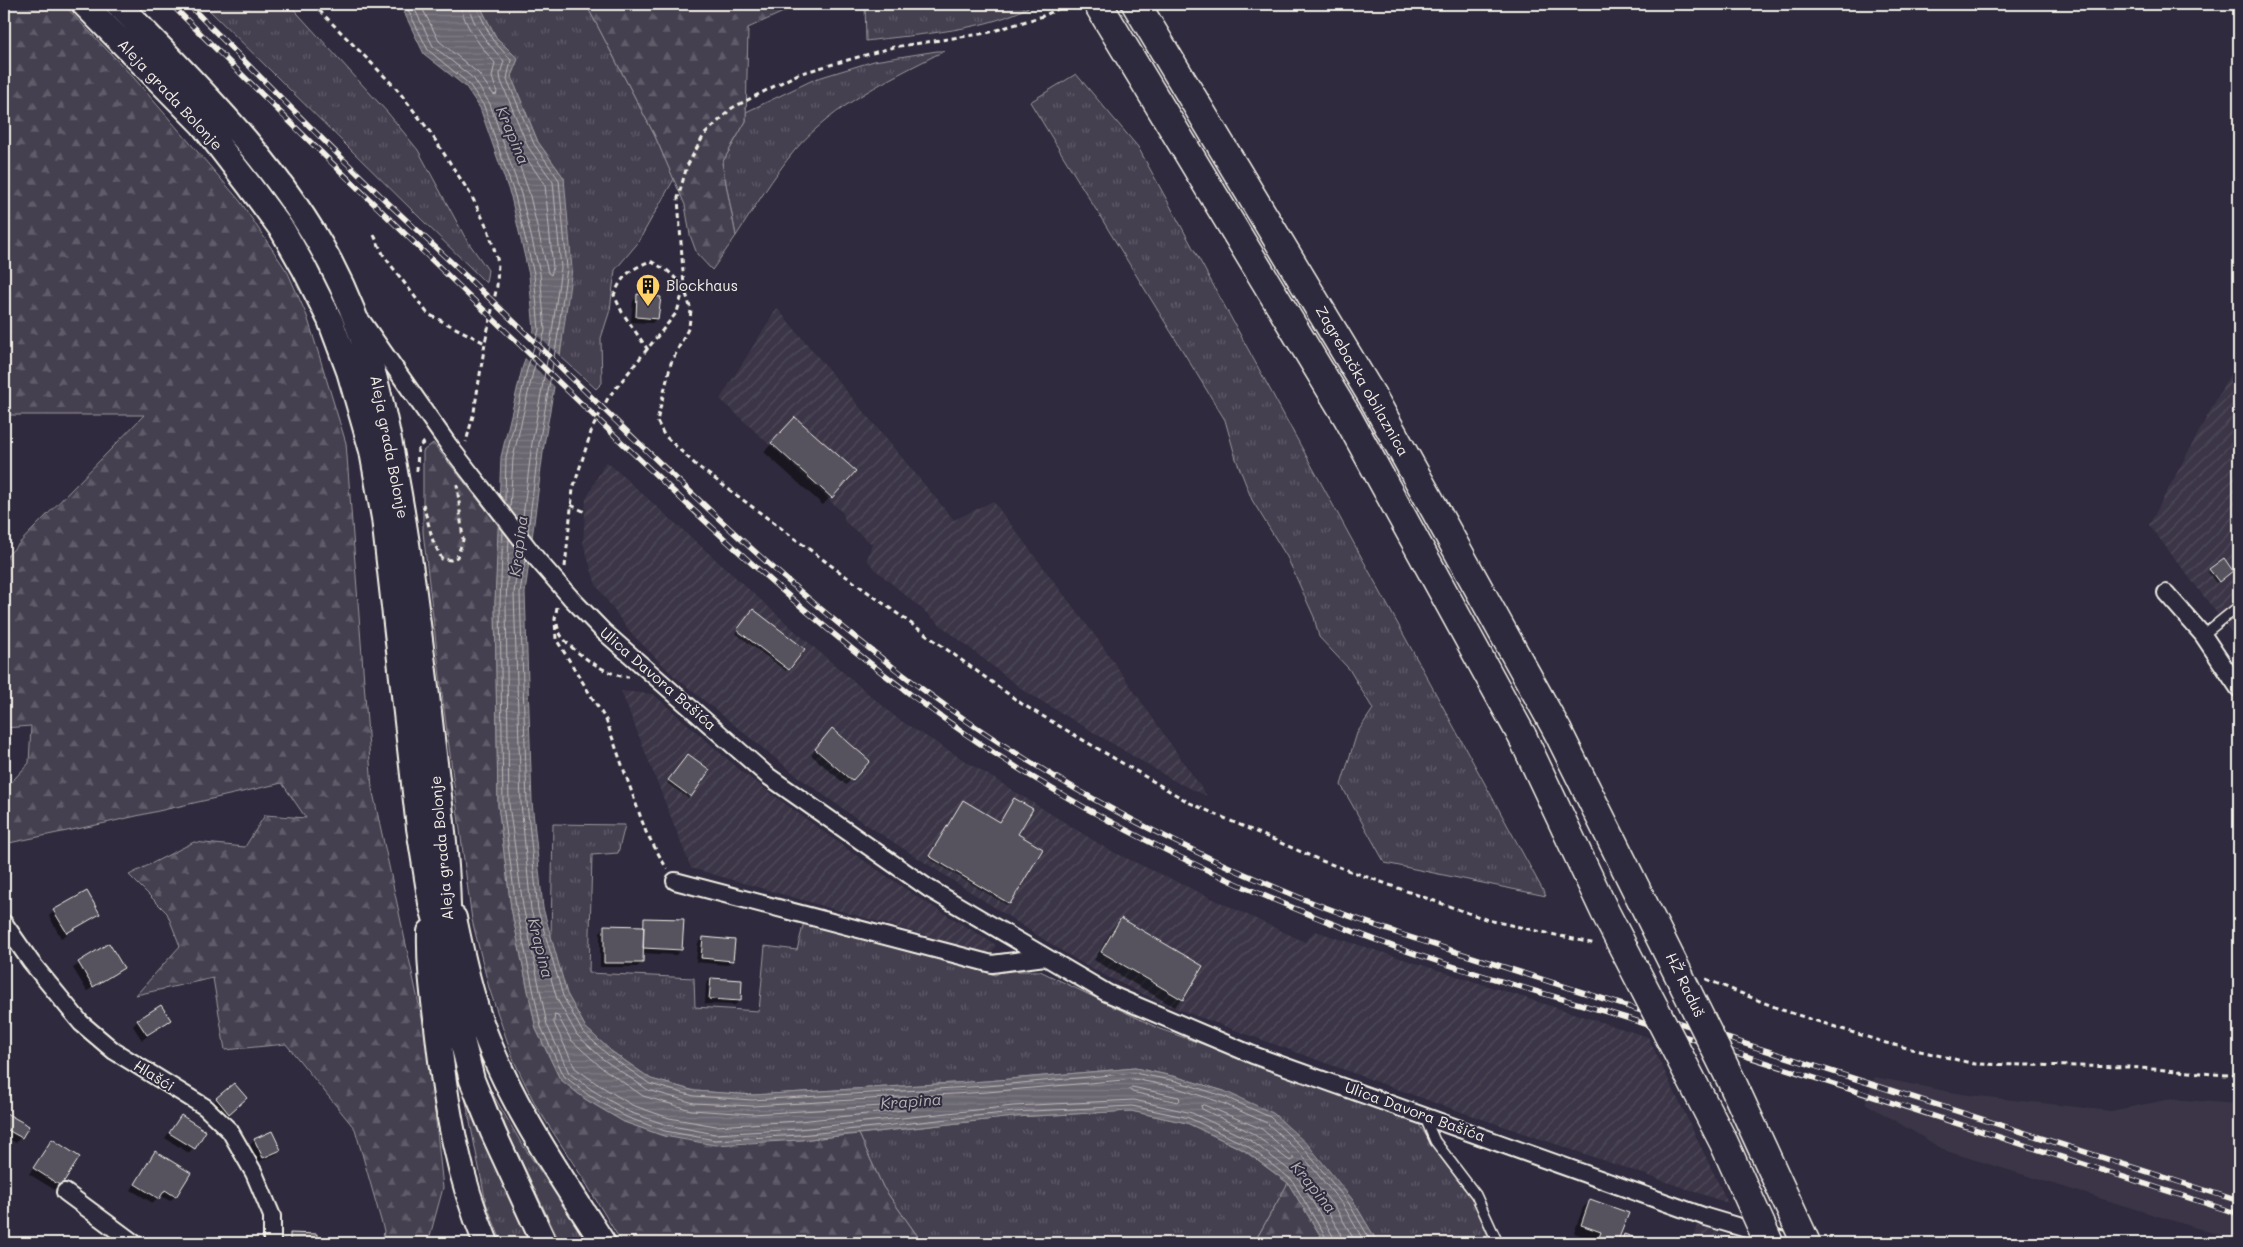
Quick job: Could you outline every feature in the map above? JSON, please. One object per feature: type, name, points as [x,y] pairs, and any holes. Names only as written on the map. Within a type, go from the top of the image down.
[{"type":"highway","name":"Zagrebačka obilaznica","points":[[1098,4],[1348,418],[1522,736],[1606,912],[1724,1142],[1769,1243]]},
{"type":"highway","name":"Zagrebačka obilaznica","points":[[1136,4],[1372,396],[1557,730]]},
{"type":"highway","name":"HŽ Raduš","points":[[1557,730],[1726,1070],[1806,1243]]},
{"type":"main road","name":"Aleja grada Bolonje","points":[[84,4],[202,124],[282,231],[304,268],[330,320],[346,363],[372,451],[384,518],[419,828],[440,900]]},
{"type":"main road","name":"Aleja grada Bolonje","points":[[118,4],[220,109],[268,167],[306,219],[330,261],[354,312],[375,374],[402,510],[416,604],[440,900],[455,1012],[472,1080],[493,1132],[544,1243]]},
{"type":"main road","points":[[440,900],[429,952],[433,994],[453,1137],[466,1191],[486,1243]]},
{"type":"main road","points":[[440,900],[479,1017],[497,1061],[529,1124],[603,1243]]},
{"type":"street","name":"Ulica Davora Bašića","points":[[354,312],[376,339],[439,432],[457,449],[536,558],[603,631],[768,776],[928,888],[1107,992],[1253,1055],[1706,1217],[1794,1243]]},
{"type":"street","points":[[2166,593],[2202,636],[2239,689]]},
{"type":"street","points":[[675,881],[992,964],[1045,957]]},
{"type":"street","name":"Hlašći","points":[[4,923],[31,962],[81,1023],[114,1051],[205,1107],[230,1131],[254,1173],[272,1216],[272,1243]]},
{"type":"street","points":[[65,1192],[134,1243]]},
{"type":"lane","points":[[2202,636],[2239,606]]},
{"type":"lane","points":[[1424,1115],[1435,1141],[1476,1195],[1498,1243]]},
{"type":"path","points":[[313,4],[396,88],[428,130],[471,195],[488,229],[498,262],[498,286],[485,343],[474,412],[457,449]]},
{"type":"path","points":[[1068,4],[1043,16],[987,33],[894,48],[798,74],[732,108],[704,135],[687,166],[678,198],[684,287],[691,310],[689,327],[671,363],[657,421],[664,435],[696,465],[1022,704],[1190,803],[1322,861],[1488,920],[1603,945]]},
{"type":"path","points":[[374,236],[384,256],[428,314],[485,343]]},
{"type":"path","points":[[648,350],[622,312],[614,295],[619,283],[631,270],[650,262],[668,271],[684,287]]},
{"type":"path","points":[[608,398],[677,312],[684,287]]},
{"type":"path","points":[[417,478],[418,448],[439,432]]},
{"type":"path","points":[[422,497],[433,541],[442,559],[451,560],[457,557],[463,540],[456,479]]},
{"type":"path","points":[[571,505],[585,512]]},
{"type":"path","points":[[555,619],[561,637],[611,673],[620,677],[630,677],[642,665]]},
{"type":"path","points":[[1703,978],[1782,1010],[1886,1043],[1975,1064],[2128,1068],[2239,1076]]},
{"type":"shaded area","points":[[777,308],[954,520],[993,501],[1099,641],[1207,796],[1178,783],[1023,690],[943,627],[877,571],[867,560],[872,544],[845,522],[843,513],[720,399]]},
{"type":"shaded area","points":[[2239,357],[2239,642],[2149,525]]},
{"type":"shaded area","points":[[606,461],[803,638],[898,719],[1109,850],[1305,942],[1315,931],[1648,1037],[1728,1203],[1438,1104],[1161,1003],[1088,967],[853,816],[796,775],[674,676],[629,631],[596,585],[583,543],[586,499]]},
{"type":"shaded area","points":[[621,691],[653,694],[742,772],[847,849],[916,896],[996,945],[991,954],[691,868]]},
{"type":"shaded area","points":[[1875,1077],[1961,1094],[2111,1111],[2171,1099],[2239,1104],[2239,1241],[1946,1151],[1865,1103]]},
{"type":"shaded area","points":[[1699,1223],[1742,1243],[1692,1243]]},
{"type":"green space","points":[[4,4],[63,4],[134,78],[240,201],[288,273],[307,316],[346,443],[372,788],[428,1046],[443,1188],[428,1243],[382,1243],[384,1231],[355,1129],[286,1044],[225,1050],[213,978],[136,995],[180,946],[167,913],[129,875],[194,842],[245,847],[265,815],[306,818],[282,783],[4,844],[4,790],[29,763],[31,726],[4,728],[4,559],[144,415],[4,415]]},
{"type":"green space","points":[[203,4],[289,4],[388,113],[418,150],[466,239],[488,270],[486,283]]},
{"type":"green space","points":[[479,4],[586,4],[654,134],[674,179],[637,244],[615,270],[610,310],[601,338],[602,383],[596,389],[560,356],[562,341],[564,178],[538,142],[511,76],[518,59],[496,37]]},
{"type":"green space","points":[[586,4],[793,4],[792,8],[748,28],[746,121],[722,163],[736,236],[712,270],[697,254],[690,235],[685,205],[654,134]]},
{"type":"green space","points":[[865,4],[1034,4],[1016,13],[975,26],[866,41]]},
{"type":"green space","points":[[944,51],[865,93],[828,119],[811,134],[795,150],[779,171],[736,236],[722,163],[746,121],[746,112],[815,79],[874,61]]},
{"type":"green space","points":[[1076,74],[1138,147],[1546,896],[1385,863],[1341,785],[1357,733],[1373,709],[1349,669],[1319,637],[1314,617],[1287,557],[1252,500],[1236,459],[1225,420],[1030,102]]},
{"type":"green space","points":[[433,443],[499,526],[495,603],[498,805],[511,908],[536,1029],[560,1079],[585,1099],[624,1122],[664,1136],[800,1140],[859,1134],[883,1187],[921,1241],[919,1243],[622,1243],[536,1106],[514,1061],[489,988],[472,920],[423,532],[423,451]]},
{"type":"green space","points":[[553,824],[625,825],[618,853],[592,855],[589,973],[694,978],[695,1007],[759,1011],[765,946],[797,950],[805,918],[995,975],[1003,971],[1040,971],[1160,1029],[1416,1120],[1440,1157],[1472,1199],[1491,1243],[1378,1243],[1352,1199],[1224,1091],[1177,1077],[1135,1068],[987,1081],[753,1095],[695,1091],[651,1079],[611,1051],[586,1028],[567,994],[551,938]]},
{"type":"green space","points":[[490,1089],[520,1141],[589,1243],[560,1243],[510,1137]]},
{"type":"green space","points":[[465,1097],[531,1243],[502,1243],[486,1203]]},
{"type":"green space","points":[[1131,1111],[1187,1123],[1243,1150],[1288,1183],[1254,1243],[919,1243],[921,1241],[883,1187],[859,1134],[1014,1117]]},
{"type":"green space","points":[[1288,1183],[1325,1243],[1254,1243]]},
{"type":"water","name":"Krapina","points":[[400,4],[479,4],[496,37],[518,59],[511,76],[538,142],[564,178],[572,269],[544,445],[525,593],[532,802],[543,908],[567,994],[586,1028],[611,1051],[651,1079],[695,1091],[753,1095],[987,1081],[1135,1068],[1177,1077],[1224,1091],[1273,1113],[1309,1146],[1352,1199],[1378,1243],[1325,1243],[1288,1183],[1244,1150],[1187,1123],[1131,1111],[1014,1117],[800,1140],[715,1145],[664,1136],[624,1122],[585,1099],[560,1079],[536,1029],[511,908],[498,805],[495,603],[501,457],[522,369],[534,330],[529,275],[511,197],[480,108],[466,87],[424,54]]},
{"type":"pier","points":[[531,330],[562,358],[556,388],[523,356]]},
{"type":"building","name":"Blockhaus","points":[[637,294],[661,297],[658,319],[636,317]]},
{"type":"building","points":[[795,417],[856,471],[832,498],[771,443]]},
{"type":"building","points":[[2224,558],[2233,571],[2219,582],[2209,569]]},
{"type":"building","points":[[753,609],[805,649],[789,670],[737,630]]},
{"type":"building","points":[[832,728],[870,761],[852,781],[815,749]]},
{"type":"building","points":[[688,754],[710,770],[691,797],[668,780]]},
{"type":"building","points":[[1014,798],[1033,809],[1018,834],[1043,849],[1010,904],[929,856],[963,800],[1000,822]]},
{"type":"building","points":[[87,891],[100,914],[67,933],[53,910]]},
{"type":"building","points":[[644,918],[684,919],[682,950],[643,948]]},
{"type":"building","points":[[1121,918],[1203,966],[1183,1000],[1101,952]]},
{"type":"building","points":[[604,925],[644,926],[643,963],[604,963]]},
{"type":"building","points":[[703,937],[735,940],[733,961],[701,958]]},
{"type":"building","points":[[109,943],[124,968],[93,987],[78,962]]},
{"type":"building","points":[[711,978],[742,980],[741,1001],[709,999]]},
{"type":"building","points":[[161,1005],[171,1020],[147,1035],[137,1020]]},
{"type":"building","points":[[234,1083],[247,1098],[229,1114],[216,1098]]},
{"type":"building","points":[[6,1113],[29,1126],[22,1138],[4,1128]]},
{"type":"building","points":[[181,1115],[206,1131],[195,1149],[169,1133]]},
{"type":"building","points":[[272,1131],[281,1150],[263,1158],[254,1139]]},
{"type":"building","points":[[52,1139],[80,1157],[61,1186],[33,1168]]},
{"type":"building","points":[[155,1151],[191,1173],[176,1197],[165,1190],[159,1199],[135,1184]]},
{"type":"building","points":[[1590,1199],[1629,1213],[1617,1243],[1597,1243],[1601,1232],[1581,1225]]},
{"type":"building","points":[[290,1233],[317,1234],[317,1243],[290,1243]]},
{"type":"building","points":[[1624,1234],[1650,1243],[1621,1243]]},
{"type":"railway","points":[[171,4],[318,150],[567,390],[676,494],[788,595],[845,644],[905,690],[966,734],[1073,801],[1162,848],[1254,891],[1348,930],[1395,947],[1454,967],[1706,1043],[2239,1214]]},
{"type":"railway","points":[[188,4],[361,177],[748,546],[860,641],[917,685],[976,727],[1052,775],[1173,841],[1298,897],[1349,916],[1400,934],[2239,1201]]},
{"type":"place","name":"Blockhaus","points":[[648,307]]}]
